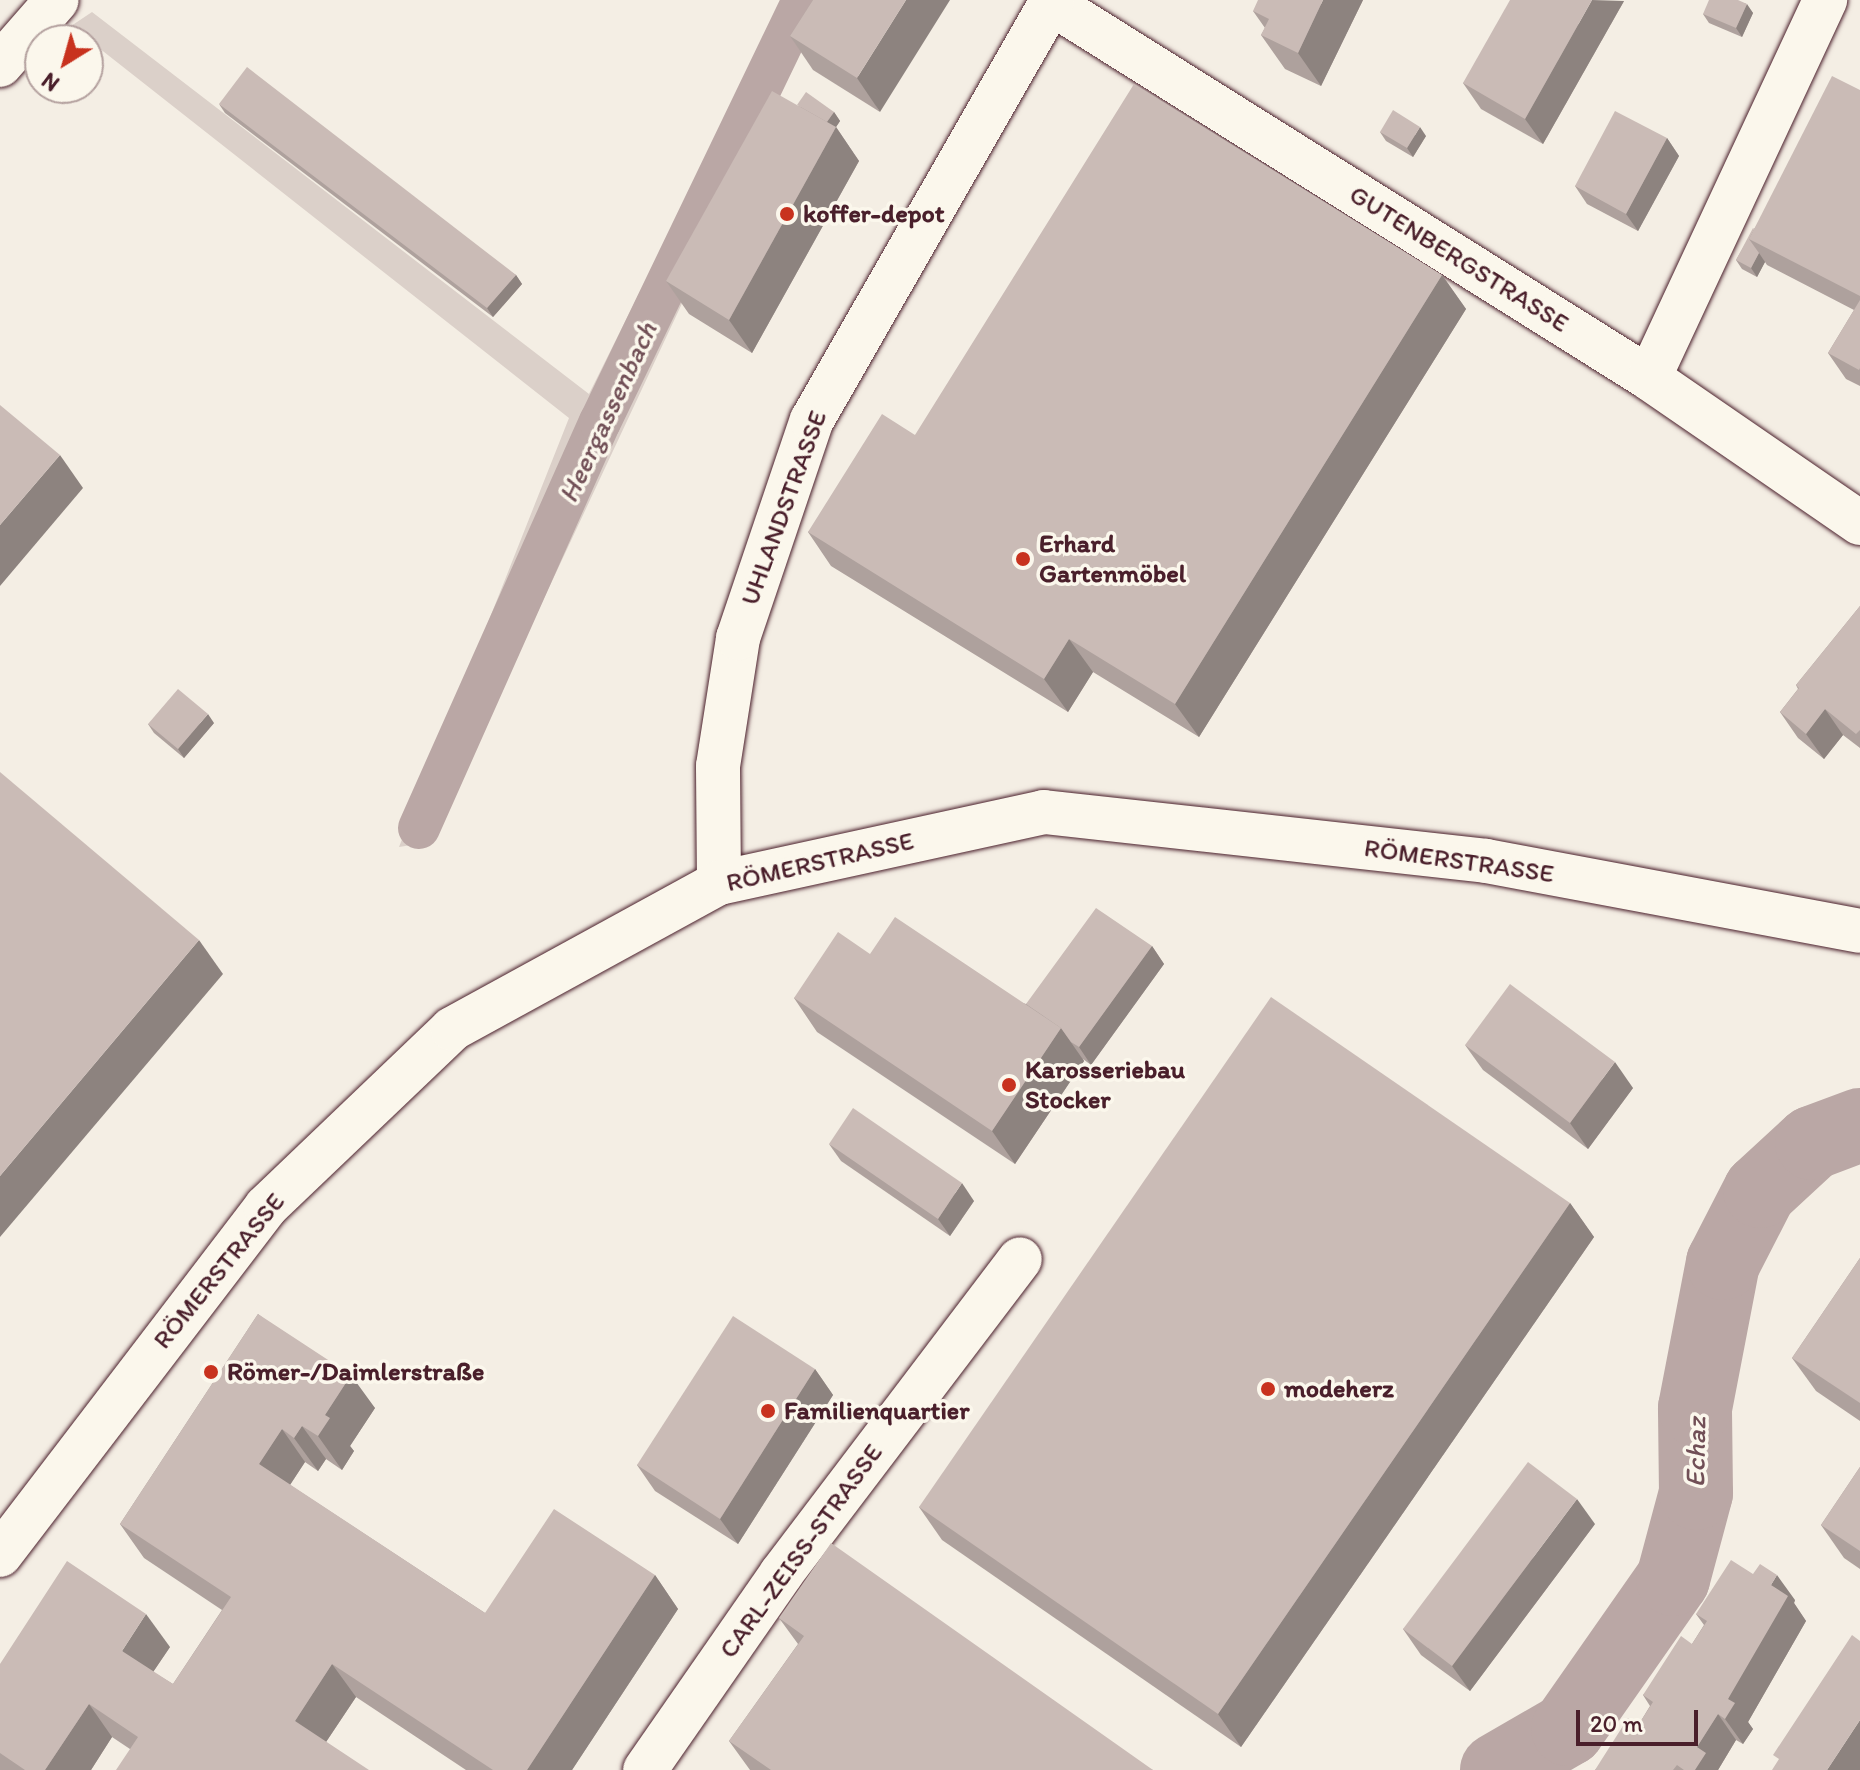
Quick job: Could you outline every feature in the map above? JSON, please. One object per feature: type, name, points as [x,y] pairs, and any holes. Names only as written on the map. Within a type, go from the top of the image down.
[{"type":"street","points":[[0,65],[57,0]]},
{"type":"street","points":[[1649,378],[1825,0]]},
{"type":"street","name":"GUTENBERGSTRASSE","points":[[1052,2],[1649,378],[1860,523]]},
{"type":"street","name":"UHLANDSTRASSE","points":[[719,883],[718,766],[738,638],[812,420],[1052,2]]},
{"type":"street","name":"RÖMERSTRASSE","points":[[0,1555],[266,1207],[452,1029],[719,883],[1044,812],[1486,861],[1860,931]]},
{"type":"street","name":"CARL-ZEISS-STRASSE","points":[[645,1770],[781,1574],[1020,1259]]},
{"type":"shaded area","points":[[785,0],[824,0],[430,842],[399,847],[569,418],[104,52],[104,24],[74,24],[92,12],[589,394]]},
{"type":"building","points":[[813,0],[906,0],[857,78],[790,36]]},
{"type":"building","points":[[1258,0],[1323,0],[1298,53],[1261,35],[1269,19],[1253,11]]},
{"type":"building","points":[[1510,0],[1592,0],[1525,119],[1463,83]]},
{"type":"building","points":[[1709,0],[1738,0],[1747,4],[1736,28],[1703,14]]},
{"type":"building","points":[[247,67],[516,275],[487,308],[219,104]]},
{"type":"building","points":[[1832,76],[1860,90],[1860,296],[1749,239]]},
{"type":"building","points":[[1134,84],[1442,275],[1175,704],[1069,639],[1044,679],[808,532],[882,414],[915,435]]},
{"type":"building","points":[[772,91],[836,127],[729,320],[666,281]]},
{"type":"building","points":[[806,92],[834,112],[827,122],[797,105]]},
{"type":"building","points":[[1393,110],[1420,127],[1407,148],[1380,132]]},
{"type":"building","points":[[1615,111],[1667,138],[1626,214],[1575,186]]},
{"type":"building","points":[[1753,228],[1749,239],[1759,253],[1751,268],[1736,260]]},
{"type":"building","points":[[1860,300],[1860,368],[1859,370],[1828,353]]},
{"type":"building","points":[[0,405],[60,455],[0,525]]},
{"type":"building","points":[[1860,606],[1860,730],[1856,734],[1825,709],[1806,734],[1780,712],[1799,688],[1796,685]]},
{"type":"building","points":[[178,689],[208,714],[178,749],[148,724]]},
{"type":"building","points":[[0,772],[199,940],[0,1176]]},
{"type":"building","points":[[1096,908],[1152,946],[1079,1047],[1061,1028],[1026,1004]]},
{"type":"building","points":[[895,917],[1061,1028],[992,1131],[794,998],[838,932],[870,954]]},
{"type":"building","points":[[1510,984],[1615,1062],[1570,1123],[1465,1045]]},
{"type":"building","name":"modeherz","points":[[1271,997],[1570,1203],[1218,1714],[919,1507]]},
{"type":"building","points":[[853,1108],[962,1183],[938,1219],[829,1144]]},
{"type":"building","points":[[1860,1258],[1860,1403],[1792,1358]]},
{"type":"building","points":[[258,1314],[351,1375],[325,1415],[330,1418],[318,1436],[302,1426],[294,1438],[282,1429],[259,1464],[485,1613],[554,1509],[655,1575],[527,1770],[493,1770],[332,1664],[295,1721],[369,1770],[116,1770],[138,1737],[89,1704],[45,1770],[25,1770],[0,1753],[0,1664],[67,1561],[146,1614],[122,1651],[173,1684],[231,1597],[120,1524]]},
{"type":"building","points":[[733,1316],[815,1369],[720,1519],[637,1465]]},
{"type":"building","points":[[1528,1462],[1577,1499],[1452,1666],[1403,1629]]},
{"type":"building","points":[[1860,1467],[1860,1551],[1821,1525]]},
{"type":"building","points":[[831,1543],[1153,1770],[771,1770],[729,1741],[804,1636],[779,1618]]},
{"type":"building","points":[[1731,1560],[1753,1574],[1760,1564],[1777,1575],[1771,1585],[1788,1596],[1728,1699],[1735,1703],[1725,1719],[1718,1714],[1697,1747],[1706,1753],[1695,1770],[1684,1770],[1677,1765],[1673,1770],[1595,1770],[1628,1718],[1639,1724],[1653,1702],[1643,1695],[1681,1636],[1692,1644],[1707,1621],[1696,1614]]},
{"type":"building","points":[[1852,1635],[1860,1641],[1860,1720],[1827,1770],[1772,1770],[1779,1759],[1773,1755]]},
{"type":"waterway","name":"Heergassenbach","points":[[419,828],[600,422],[803,0]]},
{"type":"waterway","name":"Echaz","points":[[1497,1770],[1568,1729],[1673,1579],[1696,1493],[1695,1408],[1723,1263],[1760,1191],[1812,1143],[1860,1125]]},
{"type":"place","name":"koffer-depot","points":[[787,214]]},
{"type":"place","name":"Erhard Gartenmöbel","points":[[1023,559]]},
{"type":"place","name":"Karosseriebau Stocker","points":[[1009,1085]]},
{"type":"place","name":"Römer-/Daimlerstraße","points":[[211,1372]]},
{"type":"place","name":"modeherz","points":[[1268,1389]]},
{"type":"place","name":"Familienquartier","points":[[768,1411]]}]
